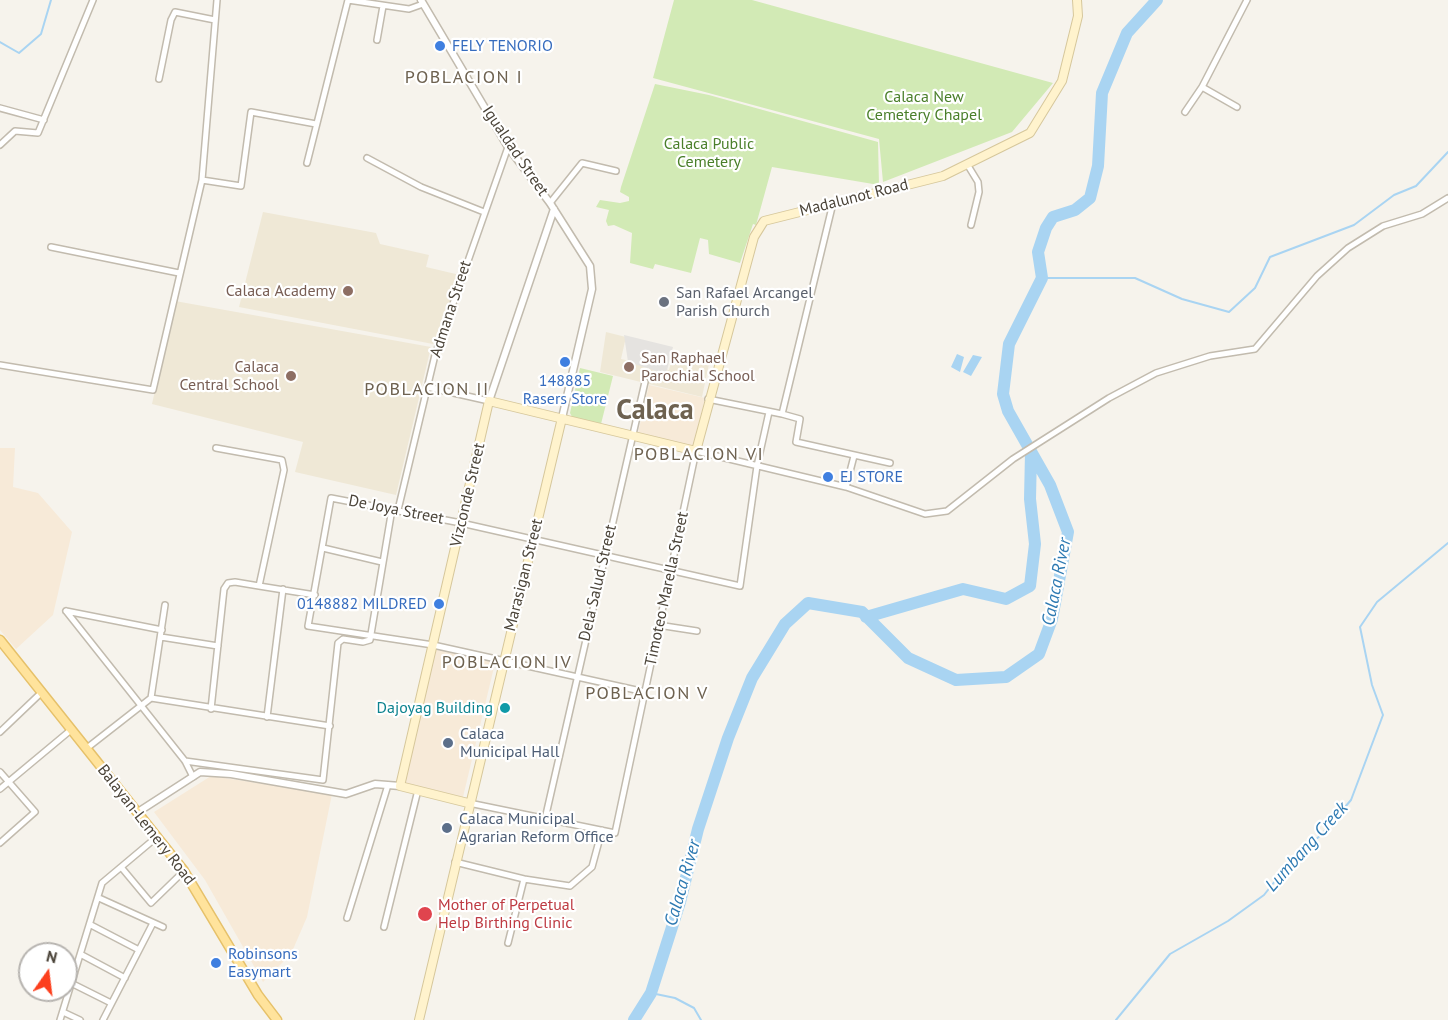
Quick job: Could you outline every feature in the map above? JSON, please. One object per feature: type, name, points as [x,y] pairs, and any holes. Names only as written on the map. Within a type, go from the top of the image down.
[{"type":"main road","name":"Madalunot Road","points":[[696,451],[708,399],[754,237],[764,221],[943,176],[1030,133],[1062,81],[1078,16],[1077,0]]},
{"type":"main road","points":[[489,401],[696,451]]},
{"type":"main road","name":"Vizconde Street","points":[[400,786],[489,401]]},
{"type":"main road","name":"Marasigan Street","points":[[419,1020],[468,803],[562,418]]},
{"type":"main road","name":"Balayan-Lemery Road","points":[[0,640],[184,871],[258,995],[277,1020]]},
{"type":"main road","points":[[400,786],[468,803]]},
{"type":"street","points":[[0,145],[15,131],[38,133],[93,0]]},
{"type":"street","points":[[0,365],[153,390],[202,180],[217,0]]},
{"type":"street","points":[[307,163],[348,0],[409,9],[422,2]]},
{"type":"street","points":[[1185,112],[1202,87],[1247,0]]},
{"type":"street","name":"Igualdad Street","points":[[422,2],[508,147],[554,209]]},
{"type":"street","points":[[377,40],[382,6]]},
{"type":"street","points":[[159,79],[171,20],[175,12],[215,20]]},
{"type":"street","points":[[1202,87],[1237,107]]},
{"type":"street","points":[[0,108],[44,120]]},
{"type":"street","points":[[202,180],[241,186],[251,112],[316,124]]},
{"type":"street","name":"Admana Street","points":[[370,634],[382,562],[435,355],[508,147]]},
{"type":"street","points":[[367,158],[421,186],[484,212]]},
{"type":"street","points":[[550,202],[582,162],[616,171]]},
{"type":"street","points":[[967,164],[978,182],[979,192],[971,225]]},
{"type":"street","points":[[696,451],[846,487],[925,514],[947,511],[1013,459],[1109,398],[1156,373],[1210,356],[1255,349],[1317,276],[1348,248],[1383,226],[1422,214],[1448,198]]},
{"type":"street","points":[[782,414],[833,203]]},
{"type":"street","name":"Vizconde Street","points":[[489,401],[554,209]]},
{"type":"street","name":"Marasigan Street","points":[[554,209],[585,256],[593,280],[562,418]]},
{"type":"street","points":[[51,247],[179,273]]},
{"type":"street","name":"Dela Salud Street","points":[[545,819],[645,382]]},
{"type":"street","points":[[427,387],[489,401]]},
{"type":"street","points":[[708,399],[800,419],[796,442],[890,463]]},
{"type":"street","points":[[757,466],[768,412]]},
{"type":"street","points":[[216,448],[282,460],[284,470],[259,586]]},
{"type":"street","name":"Timoteo Marella Street","points":[[602,830],[615,833],[696,451]]},
{"type":"street","points":[[846,487],[854,456]]},
{"type":"street","name":"De Joya Street","points":[[322,548],[331,498],[461,523],[740,586],[757,466]]},
{"type":"street","points":[[382,562],[322,548],[308,626],[433,645],[645,692]]},
{"type":"street","points":[[211,709],[224,589],[228,583],[283,588],[315,595]]},
{"type":"street","points":[[267,717],[283,588]]},
{"type":"street","points":[[87,748],[151,698],[165,604]]},
{"type":"street","points":[[162,630],[66,611],[185,761],[193,777]]},
{"type":"street","points":[[658,625],[697,631]]},
{"type":"street","points":[[185,761],[323,780],[340,640],[367,642],[370,634]]},
{"type":"street","points":[[161,638],[218,646]]},
{"type":"street","points":[[0,732],[42,692]]},
{"type":"street","points":[[151,698],[330,726]]},
{"type":"street","points":[[0,789],[72,729]]},
{"type":"street","points":[[0,772],[35,812],[0,843]]},
{"type":"street","points":[[138,812],[200,772],[231,774],[345,794],[375,784],[400,786]]},
{"type":"street","points":[[347,918],[388,785]]},
{"type":"street","points":[[384,927],[418,790]]},
{"type":"street","points":[[455,862],[524,879],[570,886],[592,867],[602,830],[468,803]]},
{"type":"street","points":[[78,968],[102,883],[158,836]]},
{"type":"street","points":[[121,867],[151,903],[184,871]]},
{"type":"street","points":[[508,943],[524,879]]},
{"type":"street","points":[[99,898],[163,927]]},
{"type":"street","points":[[103,1020],[153,923]]},
{"type":"street","points":[[91,925],[139,950]]},
{"type":"street","points":[[82,955],[125,978]]},
{"type":"street","points":[[78,986],[111,1003]]},
{"type":"street","points":[[60,1020],[67,1002]]},
{"type":"street","points":[[63,1012],[80,1020]]},
{"type":"shaded area","name":"Calaca Academy","points":[[263,212],[376,233],[380,244],[429,255],[426,267],[460,275],[433,344],[239,307]]},
{"type":"shaded area","name":"Calaca Central School","points":[[175,301],[431,347],[396,495],[295,472],[303,442],[152,404]]},
{"type":"shaded area","name":"San Raphael Parochial School","points":[[606,332],[626,337],[621,359],[669,370],[673,355],[709,364],[702,397],[600,372]]},
{"type":"shaded area","points":[[624,335],[673,347],[666,374],[628,362]]},
{"type":"shaded area","points":[[649,385],[705,398],[693,447],[638,433]]},
{"type":"shaded area","points":[[0,448],[15,448],[13,487],[38,493],[72,532],[53,615],[16,649],[0,630]]},
{"type":"shaded area","points":[[436,649],[495,663],[463,797],[405,783]]},
{"type":"shaded area","points":[[211,776],[332,794],[307,917],[291,954],[263,982],[205,880],[154,812]]},
{"type":"green space","name":"Calaca New Cemetery Chapel","points":[[674,0],[752,0],[1053,83],[1012,132],[883,182],[879,139],[653,78]]},
{"type":"green space","name":"Calaca Public Cemetery","points":[[655,84],[709,95],[878,142],[879,185],[772,167],[756,225],[753,224],[740,263],[709,254],[708,240],[700,238],[691,273],[655,264],[653,269],[630,263],[632,233],[614,225],[608,226],[606,221],[609,210],[596,207],[600,200],[620,203],[629,201],[629,197],[620,192],[621,187]]},
{"type":"green space","points":[[580,368],[613,376],[601,424],[572,417],[570,413]]},
{"type":"water","points":[[957,354],[964,357],[960,372],[951,367]]},
{"type":"water","points":[[973,355],[982,357],[971,376],[963,372]]},
{"type":"waterway","points":[[0,42],[19,53],[41,34],[51,0]]},
{"type":"waterway","name":"Calaca River","points":[[634,1020],[651,993],[680,902],[698,829],[728,738],[752,678],[785,624],[808,603],[862,612],[908,658],[956,680],[1006,677],[1039,654],[1052,619],[1068,532],[1050,485],[1008,411],[1003,394],[1009,344],[1042,278],[1038,252],[1046,228],[1053,217],[1075,210],[1090,198],[1098,166],[1102,93],[1127,33],[1157,0]]},
{"type":"waterway","points":[[1042,278],[1135,278],[1182,299],[1229,312],[1255,288],[1270,257],[1354,225],[1394,195],[1416,186],[1448,152]]},
{"type":"waterway","points":[[866,617],[963,589],[1006,599],[1030,586],[1035,544],[1030,499],[1031,453]]},
{"type":"waterway","name":"Lumbang Creek","points":[[1116,1020],[1170,954],[1228,921],[1264,895],[1290,862],[1322,834],[1351,800],[1383,715],[1372,685],[1360,627],[1377,602],[1448,543]]},
{"type":"waterway","name":"Lumbang Creek","points":[[651,993],[675,998],[694,1008],[701,1020]]},
{"type":"place","name":"FELY TENORIO","points":[[440,46]]},
{"type":"place","name":"Calaca Academy","points":[[348,291]]},
{"type":"place","name":"San Rafael Arcangel Parish Church","points":[[664,302]]},
{"type":"place","name":"148885 Rasers Store","points":[[565,362]]},
{"type":"place","name":"San Raphael Parochial School","points":[[629,367]]},
{"type":"place","name":"Calaca Central School","points":[[291,376]]},
{"type":"place","name":"EJ STORE","points":[[828,477]]},
{"type":"place","name":"0148882 MILDRED","points":[[439,604]]},
{"type":"place","name":"Dajoyag Building","points":[[505,708]]},
{"type":"place","name":"Calaca Municipal Hall","points":[[448,743]]},
{"type":"place","name":"Calaca Municipal Agrarian Reform Office","points":[[447,828]]},
{"type":"place","name":"Mother of Perpetual Help Birthing Clinic","points":[[425,914]]},
{"type":"place","name":"Robinsons Easymart","points":[[216,963]]},
{"type":"district","name":"POBLACION I","points":[[464,78]]},
{"type":"district","name":"POBLACION II","points":[[427,390]]},
{"type":"district","name":"Calaca","points":[[655,411]]},
{"type":"district","name":"POBLACION VI","points":[[699,455]]},
{"type":"district","name":"POBLACION IV","points":[[507,663]]},
{"type":"district","name":"POBLACION V","points":[[647,694]]}]
